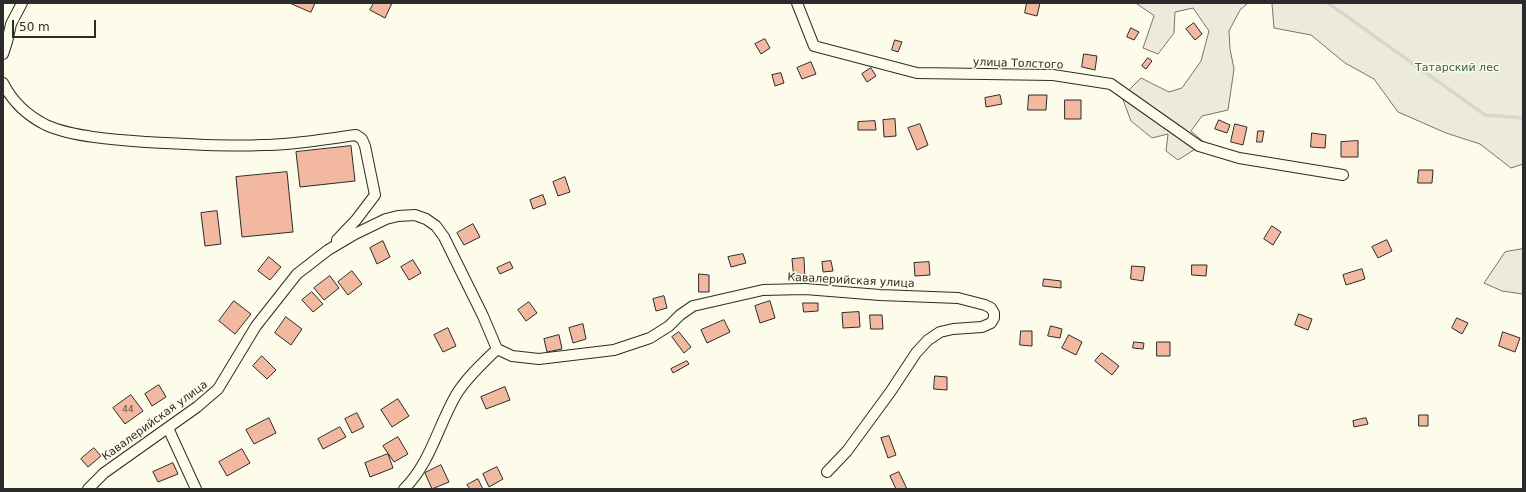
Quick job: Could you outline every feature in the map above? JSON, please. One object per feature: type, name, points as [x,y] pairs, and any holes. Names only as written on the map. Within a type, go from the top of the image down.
[{"type":"street","points":[[3,54],[5,39],[22,3]]},
{"type":"street","name":"улица Толстого","points":[[797,3],[814,46],[917,73],[1053,76],[1111,84],[1199,146],[1239,158],[1343,175]]},
{"type":"street","points":[[3,83],[13,99],[27,114],[46,125],[69,132],[114,140],[206,145],[264,146],[356,135],[362,139],[365,146],[375,195],[356,220],[328,250]]},
{"type":"street","name":"Кавалерийская улица","points":[[88,489],[104,473],[197,407],[218,389],[256,326],[297,274],[328,250],[355,234],[386,219],[398,216],[415,215],[426,219],[436,226],[444,237],[483,316],[497,349],[512,356],[539,359],[614,350],[650,338],[669,326],[680,315],[693,306],[763,290],[805,288],[880,295],[958,298],[985,304],[991,308],[994,313],[994,318],[991,323],[982,327],[953,329],[940,332],[928,340],[916,353],[848,451],[827,472]]},
{"type":"street","points":[[404,489],[412,481],[424,462],[456,395],[473,374],[497,349]]},
{"type":"street","points":[[168,428],[196,489]]},
{"type":"green space","points":[[1136,3],[1248,3],[1240,10],[1229,31],[1230,49],[1234,69],[1228,110],[1202,116],[1191,131],[1205,143],[1178,160],[1166,151],[1168,134],[1152,138],[1131,121],[1122,97],[1141,78],[1169,92],[1182,88],[1201,61],[1209,31],[1193,8],[1175,12],[1174,33],[1158,54],[1143,48],[1154,16]]},
{"type":"green space","name":"Татарский лес","points":[[1269,3],[1523,3],[1523,164],[1511,168],[1480,144],[1446,133],[1398,112],[1374,79],[1345,63],[1311,35],[1274,28],[1272,4]]},
{"type":"green space","points":[[1523,249],[1523,294],[1502,291],[1484,283],[1505,252]]},
{"type":"building","points":[[290,3],[315,3],[311,12]]},
{"type":"building","points":[[374,3],[392,3],[385,18],[370,10]]},
{"type":"building","points":[[1027,3],[1040,3],[1037,16],[1025,13]]},
{"type":"building","points":[[1194,23],[1202,34],[1195,40],[1186,29]]},
{"type":"building","points":[[1131,28],[1139,32],[1134,40],[1127,37]]},
{"type":"building","points":[[765,39],[770,48],[761,54],[755,44]]},
{"type":"building","points":[[895,40],[902,42],[898,52],[892,50]]},
{"type":"building","points":[[1084,54],[1097,56],[1095,70],[1082,67]]},
{"type":"building","points":[[1148,58],[1152,61],[1146,69],[1142,66]]},
{"type":"building","points":[[811,62],[816,74],[802,79],[797,68]]},
{"type":"building","points":[[871,68],[876,76],[867,82],[862,74]]},
{"type":"building","points":[[781,73],[784,83],[775,86],[772,75]]},
{"type":"building","points":[[1000,95],[1002,104],[986,107],[985,98]]},
{"type":"building","points":[[1029,95],[1047,95],[1046,110],[1028,110]]},
{"type":"building","points":[[1065,100],[1081,100],[1081,119],[1065,119]]},
{"type":"building","points":[[895,119],[896,136],[884,137],[883,120]]},
{"type":"building","points":[[1219,120],[1230,125],[1227,133],[1215,129]]},
{"type":"building","points":[[875,121],[876,130],[858,130],[858,122]]},
{"type":"building","points":[[920,124],[928,145],[917,150],[908,128]]},
{"type":"building","points":[[1235,124],[1247,127],[1243,145],[1231,142]]},
{"type":"building","points":[[1258,131],[1264,131],[1262,142],[1257,142]]},
{"type":"building","points":[[1312,133],[1326,135],[1325,148],[1311,147]]},
{"type":"building","points":[[1358,141],[1358,157],[1341,157],[1341,142]]},
{"type":"building","points":[[351,146],[355,181],[300,187],[296,152]]},
{"type":"building","points":[[1419,170],[1433,170],[1432,183],[1418,183]]},
{"type":"building","points":[[287,172],[293,232],[242,237],[236,177]]},
{"type":"building","points":[[565,177],[570,192],[558,196],[553,182]]},
{"type":"building","points":[[543,195],[546,204],[533,209],[530,200]]},
{"type":"building","points":[[217,211],[221,244],[205,246],[201,213]]},
{"type":"building","points":[[473,224],[480,237],[464,245],[457,233]]},
{"type":"building","points":[[1272,226],[1281,232],[1273,245],[1264,239]]},
{"type":"building","points":[[1387,240],[1392,251],[1378,258],[1372,247]]},
{"type":"building","points":[[383,241],[390,257],[377,264],[370,248]]},
{"type":"building","points":[[743,254],[746,263],[731,267],[728,257]]},
{"type":"building","points":[[269,257],[281,267],[270,280],[258,271]]},
{"type":"building","points":[[804,258],[805,279],[794,280],[792,259]]},
{"type":"building","points":[[413,260],[421,273],[409,280],[401,267]]},
{"type":"building","points":[[831,261],[833,271],[823,272],[822,262]]},
{"type":"building","points":[[510,262],[513,268],[500,274],[497,268]]},
{"type":"building","points":[[929,262],[930,275],[915,276],[914,263]]},
{"type":"building","points":[[1192,265],[1207,265],[1206,276],[1192,275]]},
{"type":"building","points":[[1132,266],[1145,267],[1143,281],[1131,279]]},
{"type":"building","points":[[1362,269],[1365,279],[1346,285],[1343,275]]},
{"type":"building","points":[[352,271],[362,284],[348,295],[338,282]]},
{"type":"building","points":[[699,274],[709,275],[709,292],[699,292]]},
{"type":"building","points":[[330,276],[339,288],[324,300],[314,288]]},
{"type":"building","points":[[1044,279],[1061,281],[1061,288],[1043,286]]},
{"type":"building","points":[[312,292],[323,304],[313,312],[302,300]]},
{"type":"building","points":[[664,296],[667,308],[656,311],[653,299]]},
{"type":"building","points":[[234,301],[251,314],[235,334],[219,321]]},
{"type":"building","points":[[770,301],[775,318],[760,323],[755,306]]},
{"type":"building","points":[[529,302],[537,313],[526,321],[518,310]]},
{"type":"building","points":[[803,303],[818,303],[818,311],[804,312]]},
{"type":"building","points":[[859,312],[860,327],[843,328],[842,313]]},
{"type":"building","points":[[1299,314],[1312,319],[1308,330],[1295,325]]},
{"type":"building","points":[[870,315],[882,315],[883,329],[871,329]]},
{"type":"building","points":[[286,317],[302,329],[291,345],[275,333]]},
{"type":"building","points":[[1457,318],[1468,323],[1462,334],[1452,328]]},
{"type":"building","points":[[724,320],[730,332],[707,343],[701,330]]},
{"type":"building","points":[[583,324],[586,339],[573,343],[569,328]]},
{"type":"building","points":[[1051,326],[1062,329],[1060,338],[1048,336]]},
{"type":"building","points":[[448,328],[456,346],[443,352],[434,335]]},
{"type":"building","points":[[1021,331],[1032,331],[1032,346],[1020,345]]},
{"type":"building","points":[[679,332],[691,347],[684,353],[672,337]]},
{"type":"building","points":[[1503,332],[1520,338],[1515,352],[1499,346]]},
{"type":"building","points":[[559,335],[562,349],[547,352],[544,339]]},
{"type":"building","points":[[1069,335],[1082,342],[1076,355],[1062,348]]},
{"type":"building","points":[[1134,342],[1144,343],[1143,349],[1133,348]]},
{"type":"building","points":[[1157,342],[1170,342],[1170,356],[1157,356]]},
{"type":"building","points":[[1102,353],[1119,366],[1112,375],[1095,361]]},
{"type":"building","points":[[262,356],[276,370],[267,379],[253,366]]},
{"type":"building","points":[[687,361],[689,364],[673,373],[671,369]]},
{"type":"building","points":[[935,376],[947,377],[947,390],[934,389]]},
{"type":"building","points":[[159,385],[166,397],[152,406],[145,394]]},
{"type":"building","points":[[505,387],[510,400],[486,409],[481,397]]},
{"type":"building","points":[[131,395],[143,411],[125,424],[113,408]]},
{"type":"building","points":[[398,399],[409,416],[392,427],[381,410]]},
{"type":"building","points":[[357,413],[364,427],[352,433],[345,419]]},
{"type":"building","points":[[1419,415],[1428,415],[1428,426],[1419,426]]},
{"type":"building","points":[[269,418],[276,433],[254,444],[246,430]]},
{"type":"building","points":[[1366,418],[1368,424],[1354,427],[1353,421]]},
{"type":"building","points":[[340,427],[346,437],[323,449],[318,439]]},
{"type":"building","points":[[889,436],[896,455],[888,458],[881,438]]},
{"type":"building","points":[[398,437],[408,454],[394,462],[383,446]]},
{"type":"building","points":[[94,448],[101,456],[88,467],[81,459]]},
{"type":"building","points":[[242,449],[250,463],[227,476],[219,462]]},
{"type":"building","points":[[388,454],[393,468],[370,477],[365,463]]},
{"type":"building","points":[[173,463],[178,474],[158,482],[153,472]]},
{"type":"building","points":[[441,465],[449,482],[432,489],[425,473]]},
{"type":"building","points":[[497,467],[503,479],[489,487],[483,474]]},
{"type":"building","points":[[899,472],[907,489],[896,489],[890,476]]},
{"type":"building","points":[[478,479],[483,489],[470,489],[467,485]]},
{"type":"waterway","points":[[1328,3],[1485,115],[1523,118]]}]
